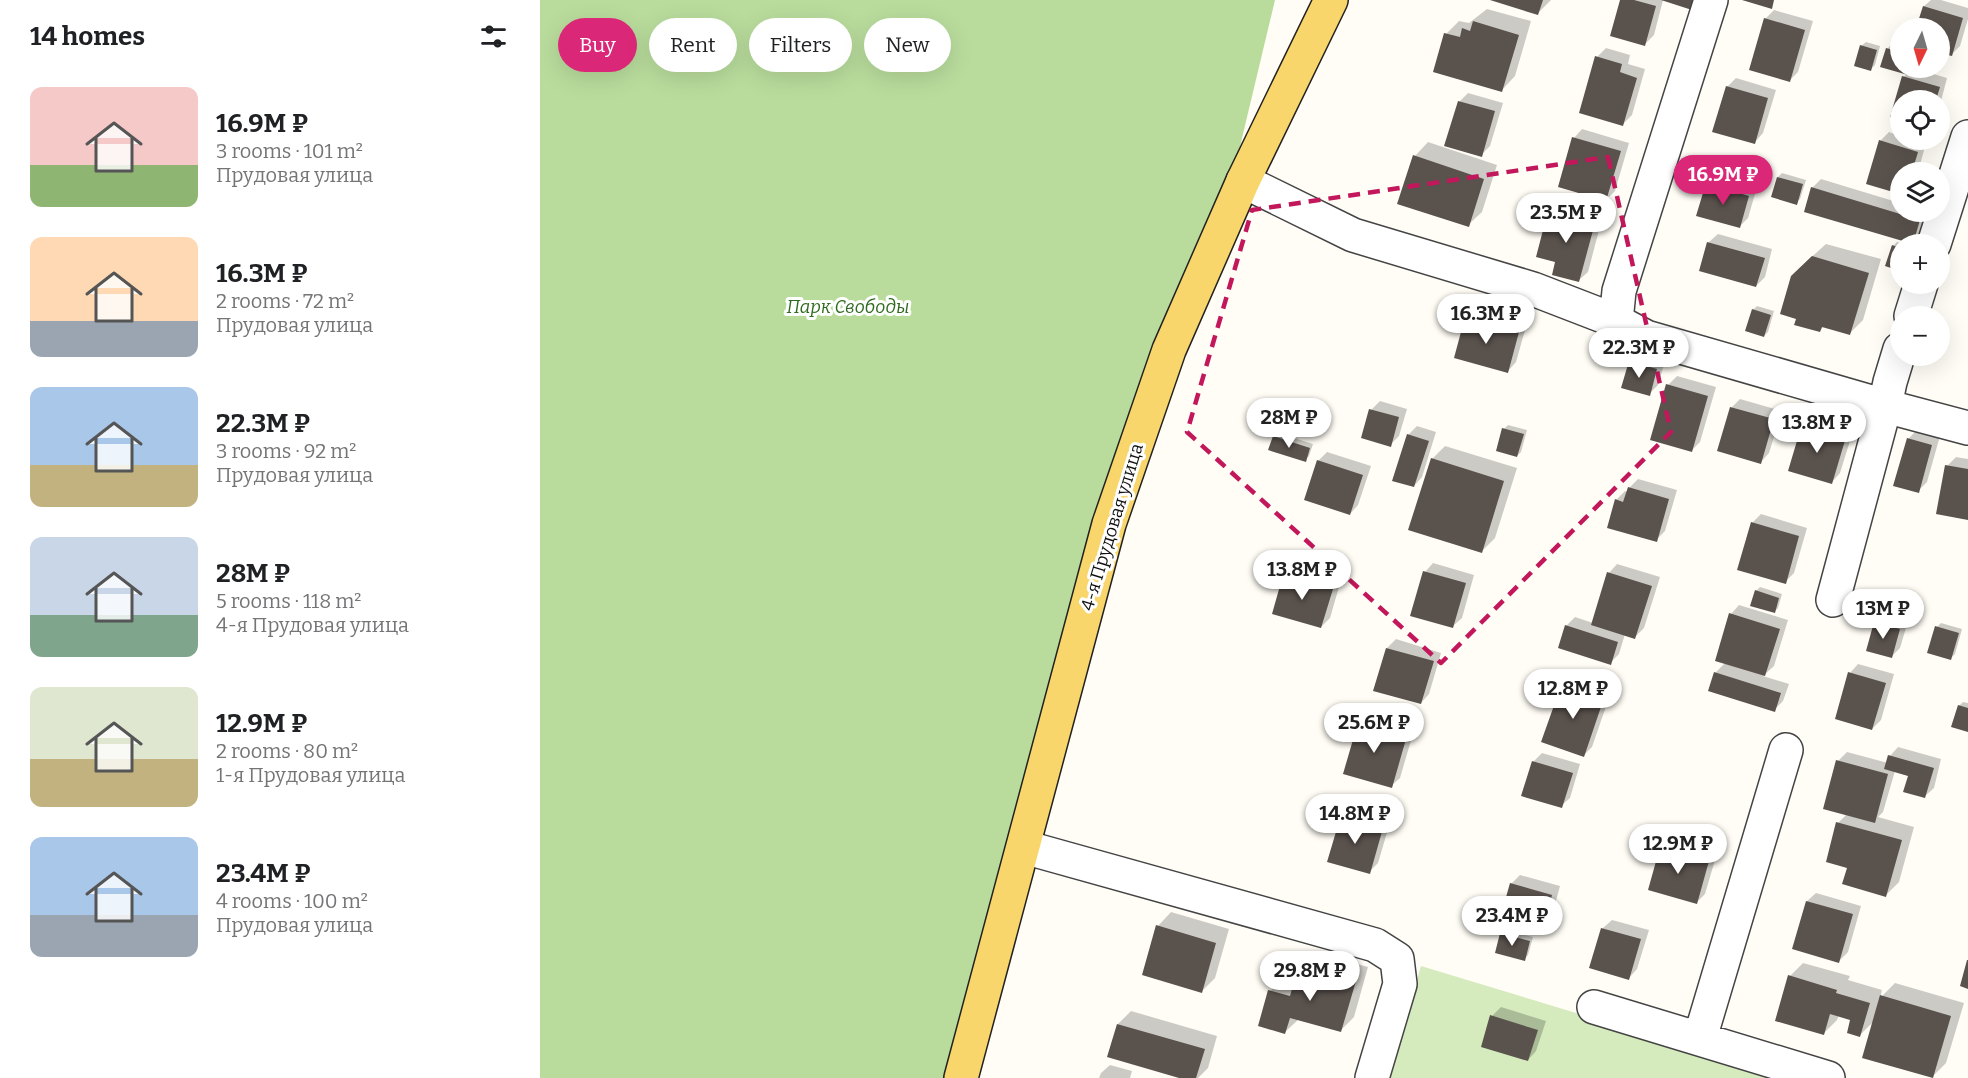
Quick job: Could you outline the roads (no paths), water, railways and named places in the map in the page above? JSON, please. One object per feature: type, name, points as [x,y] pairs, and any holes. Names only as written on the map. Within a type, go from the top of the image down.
[{"type":"main road","name":"4-я Прудовая улица","points":[[961,1078],[1109,524],[1169,350],[1243,181],[1331,0]]},
{"type":"street","points":[[1616,321],[1619,291],[1711,0]]},
{"type":"street","points":[[1937,234],[1968,137]]},
{"type":"street","points":[[1243,181],[1353,235],[1533,289],[1616,321],[1646,337],[1968,428]]},
{"type":"street","points":[[1833,600],[1895,366]]},
{"type":"street","points":[[1700,1038],[1786,750]]},
{"type":"street","points":[[1024,848],[1375,945],[1397,959],[1400,984],[1372,1078]]},
{"type":"street","points":[[1594,1007],[1828,1078]]},
{"type":"park label","name":"Парк Свободы","points":[[848,307]]}]
